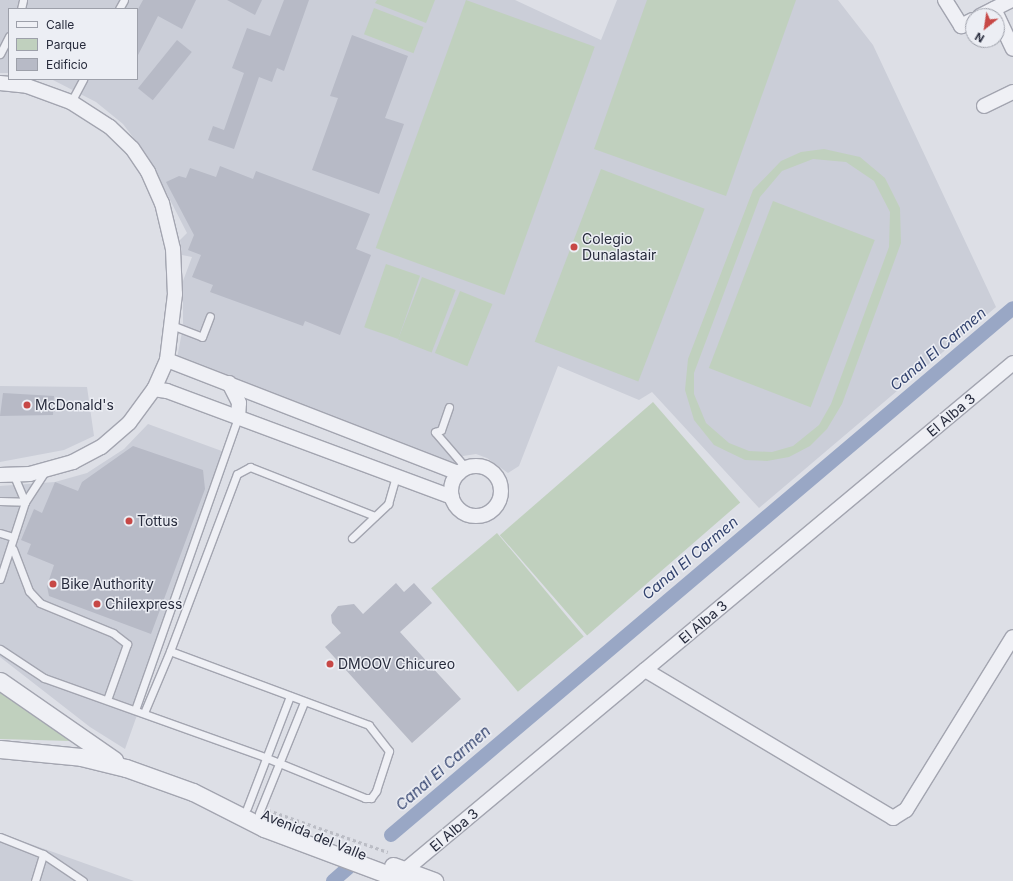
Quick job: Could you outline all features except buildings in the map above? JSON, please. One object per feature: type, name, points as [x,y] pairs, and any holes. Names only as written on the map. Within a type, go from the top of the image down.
[{"type":"street","points":[[945,0],[965,21]]},
{"type":"street","points":[[996,8],[1012,0]]},
{"type":"street","points":[[1005,32],[1013,49]]},
{"type":"street","points":[[0,83],[27,86],[71,102],[122,137],[156,187],[173,249],[174,326],[166,360],[154,389],[129,423],[111,440],[87,455],[45,471],[14,476],[0,475]]},
{"type":"street","points":[[984,106],[1013,92]]},
{"type":"street","points":[[166,360],[463,470],[484,467],[491,471],[501,486],[500,500],[488,514],[475,517],[461,512],[452,497],[453,484],[463,470]]},
{"type":"street","name":"El Alba 3","points":[[399,878],[645,670],[1013,363]]},
{"type":"street","points":[[229,383],[239,403],[238,418]]},
{"type":"street","points":[[154,389],[167,391],[452,497]]},
{"type":"street","points":[[645,670],[893,818],[906,810],[1013,637]]},
{"type":"street","name":"Avenida del Valle","points":[[0,681],[126,768]]},
{"type":"street","name":"Avenida del Valle","points":[[0,749],[80,757],[126,768],[193,792],[256,810],[399,878]]},
{"type":"street","name":"Avenida del Valle","points":[[193,792],[264,828],[399,878],[434,881]]},
{"type":"lane","points":[[0,54],[8,38]]},
{"type":"lane","points":[[71,102],[82,80]]},
{"type":"lane","points":[[174,326],[202,337],[210,316]]},
{"type":"lane","points":[[449,407],[441,430],[435,432],[463,470]]},
{"type":"lane","points":[[135,710],[238,418]]},
{"type":"lane","points":[[144,713],[170,651],[237,474],[250,467],[375,516]]},
{"type":"lane","points":[[45,471],[25,502],[13,537],[13,549],[29,590],[40,603],[113,633],[127,644],[107,700]]},
{"type":"lane","points":[[14,476],[25,502]]},
{"type":"lane","points":[[352,538],[388,504],[396,476]]},
{"type":"lane","points":[[0,501],[25,502]]},
{"type":"lane","points":[[0,533],[13,537]]},
{"type":"lane","points":[[0,579],[13,549]]},
{"type":"lane","points":[[0,649],[44,678],[267,758],[365,798],[371,798],[376,791],[389,751],[369,725],[170,651]]},
{"type":"lane","points":[[256,810],[267,758],[290,696]]},
{"type":"lane","points":[[256,810],[279,763],[304,702]]},
{"type":"lane","points":[[0,837],[43,854],[82,881]]},
{"type":"lane","points":[[35,881],[43,854]]},
{"type":"path","points":[[256,810],[393,854]]},
{"type":"shaded area","name":"Colegio Dunalastair","points":[[0,0],[515,0],[601,40],[617,0],[838,0],[873,45],[996,307],[759,508],[652,392],[639,400],[558,366],[519,466],[508,473],[487,458],[476,454],[463,456],[454,467],[177,358],[183,327],[183,281],[192,257],[182,255],[180,240],[187,233],[148,157],[123,124],[96,102],[53,80],[138,80],[138,8],[8,8],[8,73],[0,73]]},
{"type":"shaded area","points":[[0,386],[87,387],[94,436],[64,450],[0,462]]},
{"type":"shaded area","points":[[148,424],[230,454],[125,749],[90,727],[0,657],[0,486],[55,482],[87,473],[124,449]]},
{"type":"shaded area","points":[[0,833],[134,881],[0,881]]},
{"type":"green space","points":[[377,0],[435,0],[426,23],[375,3]]},
{"type":"green space","points":[[466,0],[595,47],[504,295],[376,248]]},
{"type":"green space","points":[[647,0],[796,0],[726,196],[594,149]]},
{"type":"green space","points":[[374,8],[423,27],[413,53],[364,34]]},
{"type":"green space","points":[[824,149],[860,157],[885,178],[900,208],[901,243],[842,404],[827,429],[810,446],[789,457],[767,461],[745,460],[714,445],[694,420],[685,390],[688,359],[753,190],[781,161],[801,152]],"holes":[[[813,159],[846,162],[874,181],[890,212],[889,247],[831,404],[819,425],[793,446],[772,452],[749,451],[729,443],[706,423],[694,394],[694,373],[760,197],[782,171]]]},
{"type":"green space","points":[[601,169],[705,209],[638,381],[535,342]]},
{"type":"green space","points":[[773,201],[875,240],[811,407],[709,368]]},
{"type":"green space","points":[[386,264],[420,276],[398,339],[364,327]]},
{"type":"green space","points":[[422,277],[456,290],[432,352],[398,340]]},
{"type":"green space","points":[[460,291],[492,304],[467,366],[435,353]]},
{"type":"green space","points":[[653,402],[740,502],[587,636],[500,535]]},
{"type":"green space","points":[[497,533],[584,636],[518,692],[431,588]]},
{"type":"green space","points":[[0,687],[70,737],[71,741],[0,739]]},
{"type":"waterway","name":"Canal El Carmen","points":[[391,835],[1013,308]]},
{"type":"waterway","name":"Canal El Carmen","points":[[333,881],[348,868]]},
{"type":"place","name":"Colegio Dunalastair","points":[[574,247]]},
{"type":"place","name":"McDonald's","points":[[27,405]]},
{"type":"place","name":"Tottus","points":[[129,521]]},
{"type":"place","name":"Bike Authority","points":[[53,584]]},
{"type":"place","name":"Chilexpress","points":[[97,604]]},
{"type":"place","name":"DMOOV Chicureo","points":[[330,664]]}]
